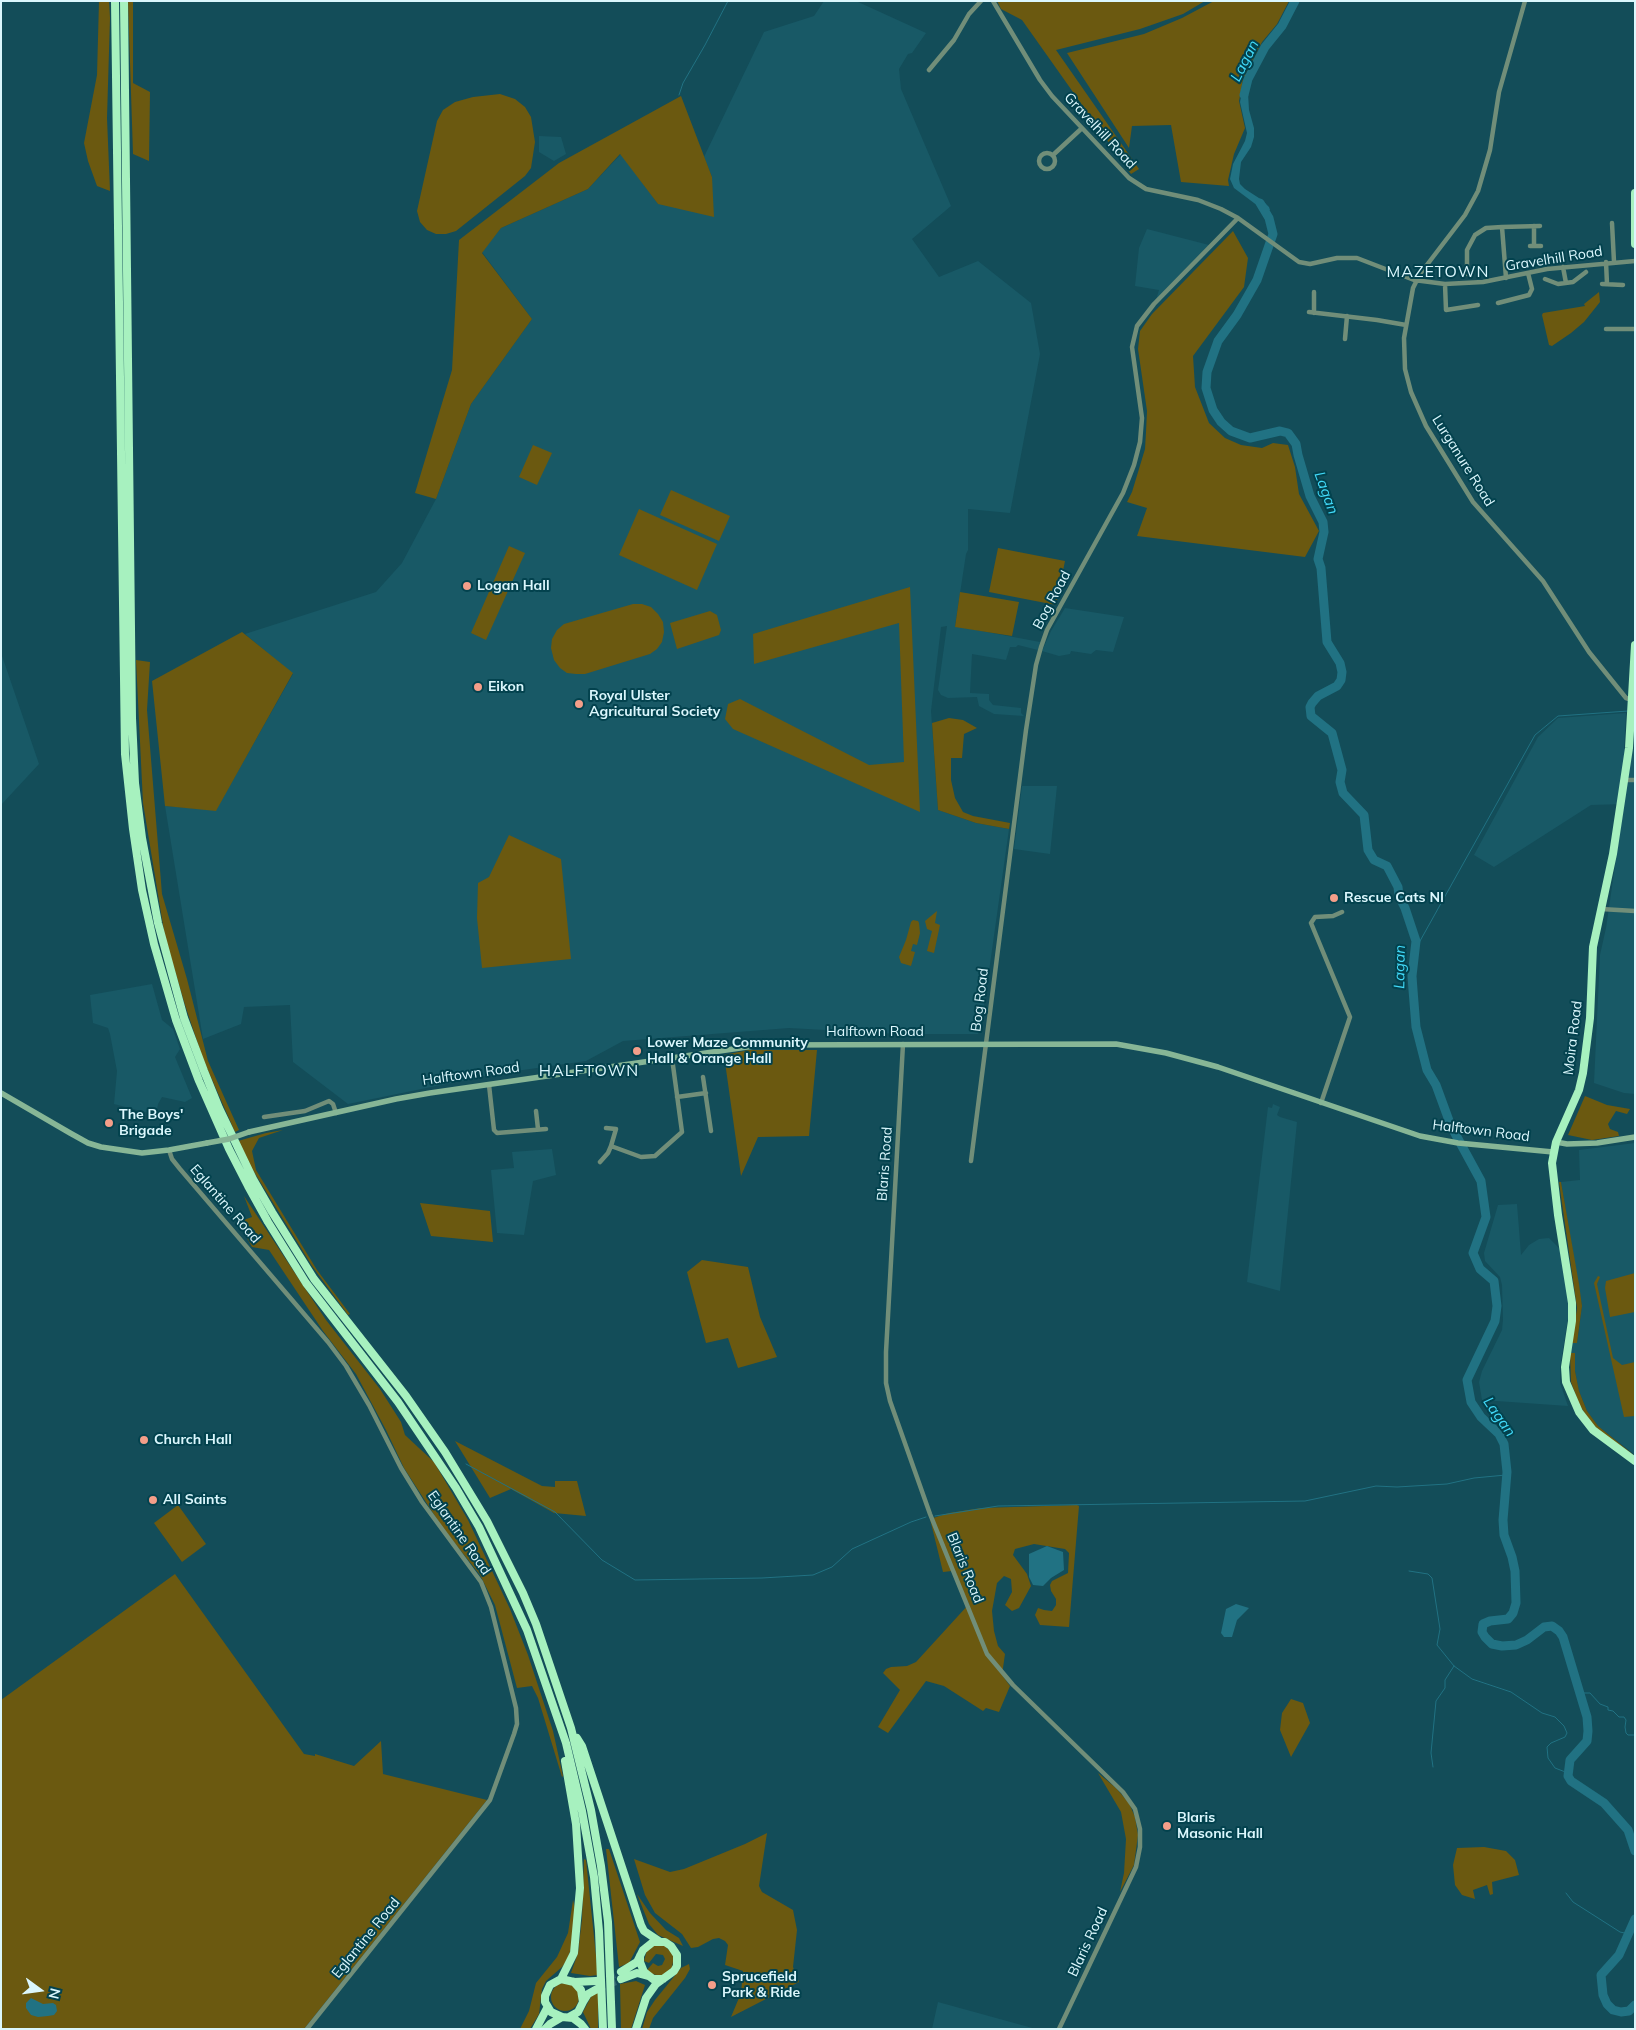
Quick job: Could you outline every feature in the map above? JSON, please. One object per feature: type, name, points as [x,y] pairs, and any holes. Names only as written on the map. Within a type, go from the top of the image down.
[{"type":"highway","points":[[115,1],[125,754],[142,890],[157,953],[176,1020],[199,1081],[229,1149],[248,1186],[306,1283],[415,1426],[479,1527],[527,1630],[558,1718],[582,1811],[594,1877],[601,1957],[603,2029]]},
{"type":"highway","points":[[124,1],[132,718],[135,783],[142,838],[166,957],[184,1018],[204,1071],[219,1108],[253,1179],[314,1279],[406,1396],[450,1460],[482,1513],[536,1624],[571,1728],[584,1780],[601,1866],[610,1960],[612,2029]]},
{"type":"highway","points":[[1635,193],[1635,244]]},
{"type":"highway","name":"Moira Road","points":[[1635,645],[1632,707],[1625,780],[1613,854],[1592,952],[1590,1018],[1583,1073],[1579,1090],[1556,1142],[1552,1163],[1572,1303],[1572,1321],[1566,1355],[1566,1382],[1579,1412],[1593,1430],[1635,1461]]},
{"type":"highway","points":[[558,1718],[576,1824],[580,1869],[574,1953],[561,1979],[550,1985],[547,1990],[545,2002],[551,2012],[578,2020],[585,2029]]},
{"type":"highway","points":[[571,1728],[582,1746],[641,1925],[644,1931],[671,1946],[677,1955],[677,1966],[674,1972],[656,1984],[646,1998],[636,2029]]},
{"type":"highway","points":[[659,1941],[647,1946],[633,1966],[621,1975],[637,1974],[659,1980],[665,1979]]},
{"type":"highway","points":[[640,1956],[641,1967],[648,1976]]},
{"type":"highway","points":[[546,2029],[550,2024],[578,2012],[588,1994],[596,1985],[561,1979]]},
{"type":"highway","points":[[574,1982],[582,1990],[583,2002]]},
{"type":"highway","points":[[536,2029],[547,2008]]},
{"type":"street","points":[[930,70],[954,40],[969,14],[981,1]]},
{"type":"street","name":"Gravelhill Road","points":[[993,1],[1040,80],[1081,129],[1129,178],[1146,189],[1198,200],[1238,218],[1293,259],[1304,264],[1336,258],[1357,258],[1417,280],[1445,284],[1473,283],[1563,267],[1635,261]]},
{"type":"street","name":"Lurganure Road","points":[[1525,1],[1499,92],[1490,150],[1478,191],[1465,215],[1417,280],[1410,299],[1404,348],[1407,379],[1422,417],[1436,443],[1478,509],[1543,581],[1589,652],[1632,707]]},
{"type":"street","points":[[1053,155],[1081,129]]},
{"type":"street","name":"Bog Road","points":[[971,1161],[1036,665],[1047,630],[1123,493],[1134,465],[1140,442],[1142,418],[1134,364],[1133,336],[1137,326],[1154,304],[1238,218]]},
{"type":"street","points":[[1468,274],[1467,250],[1475,235],[1486,228],[1537,226],[1532,246],[1541,246]]},
{"type":"street","points":[[1502,227],[1506,278]]},
{"type":"street","points":[[1610,227],[1614,262]]},
{"type":"street","points":[[1606,262],[1604,284],[1624,284]]},
{"type":"street","points":[[1563,267],[1566,283]]},
{"type":"street","points":[[1545,279],[1558,284],[1573,282],[1586,272]]},
{"type":"street","points":[[1498,303],[1529,295],[1532,289],[1528,273]]},
{"type":"street","points":[[1445,284],[1446,310],[1478,305]]},
{"type":"street","points":[[1314,292],[1312,313],[1406,325]]},
{"type":"street","points":[[1347,316],[1345,338],[1352,337]]},
{"type":"street","points":[[1606,329],[1635,328]]},
{"type":"street","points":[[1625,780],[1635,780]]},
{"type":"street","points":[[1601,909],[1635,911]]},
{"type":"street","points":[[1321,1104],[1350,1017],[1310,923],[1315,917],[1333,916],[1342,912]]},
{"type":"street","name":"Blaris Road","points":[[903,1044],[886,1358],[886,1383],[890,1401],[930,1514],[988,1654],[1013,1685],[1123,1792],[1135,1809],[1140,1829],[1140,1846],[1136,1867],[1059,2029]]},
{"type":"street","name":"Halftown Road","points":[[1,1093],[88,1143],[128,1152],[169,1150],[229,1139],[249,1132],[396,1099],[760,1045],[1116,1044],[1140,1047],[1218,1067],[1321,1104],[1410,1133],[1446,1142],[1553,1152]]},
{"type":"street","points":[[611,1146],[649,1158],[659,1153],[682,1132],[672,1058]]},
{"type":"street","points":[[703,1077],[711,1131]]},
{"type":"street","points":[[489,1085],[494,1130],[497,1133],[546,1129]]},
{"type":"street","points":[[677,1097],[706,1093]]},
{"type":"street","points":[[264,1117],[305,1111],[328,1100],[333,1104],[336,1113]]},
{"type":"street","points":[[536,1111],[538,1129]]},
{"type":"street","points":[[600,1162],[608,1154],[616,1129],[606,1128]]},
{"type":"street","points":[[1556,1142],[1568,1144],[1597,1143],[1635,1137]]},
{"type":"street","name":"Eglantine Road","points":[[169,1150],[172,1160],[328,1342],[346,1366],[369,1405],[401,1468],[422,1502],[481,1582],[491,1607],[516,1708],[517,1724],[490,1800],[307,2029]]},
{"type":"shaded area","points":[[99,1],[109,1],[110,18],[107,118],[110,191],[97,186],[84,143],[97,75]]},
{"type":"shaded area","points":[[128,1],[133,1],[133,83],[150,92],[149,161],[133,154]]},
{"type":"shaded area","points":[[824,1],[856,1],[926,33],[912,53],[908,54],[899,69],[901,89],[951,206],[912,239],[939,277],[978,261],[1031,303],[1040,354],[1010,513],[968,509],[968,550],[955,626],[1040,642],[1038,650],[1018,645],[1010,647],[1006,660],[972,654],[970,693],[989,694],[989,700],[993,705],[1021,708],[1021,713],[1024,716],[994,714],[979,706],[977,697],[948,698],[941,695],[938,690],[947,626],[941,627],[931,711],[938,810],[976,823],[1009,829],[981,1028],[978,1034],[898,1034],[789,1028],[623,1041],[586,1061],[495,1074],[348,1104],[293,1062],[290,1005],[244,1007],[241,1024],[203,1039],[165,806],[216,810],[293,674],[245,634],[376,592],[402,563],[436,499],[471,404],[532,319],[482,252],[501,228],[588,189],[621,154],[658,204],[712,177],[704,157],[764,32],[814,16]]},
{"type":"shaded area","points":[[997,1],[1205,1],[1183,14],[1140,29],[1056,50],[1139,169],[1131,174],[1022,20],[1001,9]]},
{"type":"shaded area","points":[[1214,1],[1289,1],[1277,24],[1262,42],[1243,80],[1239,101],[1245,128],[1234,154],[1228,180],[1229,186],[1181,182],[1171,125],[1132,126],[1129,148],[1067,53],[1144,34],[1182,18]]},
{"type":"shaded area","points":[[1244,82],[1250,84],[1248,93],[1249,110],[1254,128],[1254,137],[1251,147],[1241,162],[1239,179],[1240,184],[1245,189],[1269,207],[1270,210],[1263,213],[1258,206],[1234,188],[1230,179],[1233,164],[1247,133],[1240,102]]},
{"type":"shaded area","points":[[500,94],[515,99],[525,107],[531,117],[535,142],[531,168],[525,176],[456,231],[436,234],[427,230],[420,222],[417,211],[437,121],[443,110],[455,102],[473,97]]},
{"type":"shaded area","points":[[681,96],[712,177],[714,217],[658,204],[620,154],[588,189],[501,228],[482,253],[532,319],[471,404],[436,499],[415,493],[452,370],[459,240],[559,163]]},
{"type":"shaded area","points":[[539,136],[561,137],[566,154],[554,161],[539,152]]},
{"type":"shaded area","points":[[1147,229],[1209,245],[1156,300],[1159,290],[1135,286],[1139,248]]},
{"type":"shaded area","points":[[1233,231],[1248,258],[1244,287],[1193,356],[1195,387],[1209,423],[1225,438],[1241,445],[1262,448],[1273,443],[1288,445],[1295,467],[1299,494],[1319,531],[1305,557],[1137,536],[1147,508],[1127,502],[1132,492],[1145,449],[1147,411],[1138,349],[1140,331],[1152,314]]},
{"type":"shaded area","points":[[1599,292],[1600,302],[1584,322],[1552,346],[1549,345],[1543,313],[1585,306],[1584,304]]},
{"type":"shaded area","points":[[533,445],[552,453],[537,485],[519,477]]},
{"type":"shaded area","points":[[671,490],[730,516],[719,541],[660,515]]},
{"type":"shaded area","points":[[639,509],[717,544],[697,590],[619,555]]},
{"type":"shaded area","points":[[509,546],[525,553],[486,640],[471,633]]},
{"type":"shaded area","points":[[998,548],[1065,561],[1056,605],[989,592]]},
{"type":"shaded area","points":[[910,587],[920,812],[733,729],[725,719],[728,704],[740,699],[869,765],[904,762],[899,623],[754,664],[753,634]]},
{"type":"shaded area","points":[[960,592],[1019,602],[1012,636],[955,627]]},
{"type":"shaded area","points":[[633,604],[651,607],[663,622],[662,642],[657,649],[650,654],[585,674],[567,673],[560,668],[554,660],[551,648],[552,639],[557,630],[564,624]]},
{"type":"shaded area","points":[[1065,608],[1124,617],[1113,652],[1096,650],[1091,654],[1071,651],[1070,654],[1059,656],[1042,651]]},
{"type":"shaded area","points":[[710,611],[717,615],[721,630],[719,635],[677,649],[670,623]]},
{"type":"shaded area","points":[[242,632],[293,673],[216,811],[165,806],[152,681]]},
{"type":"shaded area","points":[[1,653],[39,764],[1,805]]},
{"type":"shaded area","points":[[136,660],[150,662],[147,710],[162,894],[187,979],[208,1061],[239,1130],[235,1132],[203,1059],[165,937],[143,803]]},
{"type":"shaded area","points":[[1626,713],[1624,749],[1635,750],[1635,1094],[1624,1093],[1594,1083],[1600,955],[1606,928],[1624,804],[1591,805],[1494,867],[1474,855],[1538,737],[1558,718]]},
{"type":"shaded area","points":[[949,718],[963,720],[977,728],[964,734],[962,758],[951,758],[951,780],[955,798],[963,812],[973,816],[1010,823],[1009,829],[976,823],[938,810],[932,723]]},
{"type":"shaded area","points":[[1022,786],[1057,786],[1050,854],[1014,849]]},
{"type":"shaded area","points":[[509,835],[561,859],[571,959],[482,968],[477,918],[478,883],[489,877]]},
{"type":"shaded area","points":[[937,911],[935,923],[940,925],[934,953],[927,951],[932,931],[927,929],[925,921]]},
{"type":"shaded area","points":[[913,920],[918,921],[920,933],[917,945],[913,944],[911,951],[915,952],[911,966],[901,963],[899,957]]},
{"type":"shaded area","points":[[152,984],[162,1020],[173,1029],[180,1049],[175,1057],[192,1098],[185,1102],[162,1097],[158,1104],[156,1115],[114,1104],[117,1071],[110,1034],[108,1028],[93,1023],[90,995]]},
{"type":"shaded area","points":[[749,1050],[817,1050],[809,1136],[758,1137],[741,1176],[724,1055]]},
{"type":"shaded area","points":[[1585,1096],[1607,1105],[1630,1109],[1627,1114],[1616,1111],[1608,1124],[1610,1129],[1618,1132],[1619,1136],[1592,1140],[1568,1135]]},
{"type":"shaded area","points":[[1273,1104],[1280,1107],[1277,1115],[1297,1122],[1280,1291],[1247,1282],[1268,1107],[1272,1108]]},
{"type":"shaded area","points":[[283,1130],[259,1138],[252,1151],[256,1170],[317,1270],[350,1314],[348,1315],[312,1266],[251,1167],[238,1141]]},
{"type":"shaded area","points":[[1635,1143],[1635,1455],[1598,1426],[1587,1411],[1579,1391],[1575,1371],[1575,1354],[1570,1353],[1572,1343],[1577,1343],[1582,1306],[1561,1182],[1580,1180],[1579,1150]]},
{"type":"shaded area","points":[[552,1149],[556,1175],[533,1181],[524,1235],[497,1233],[491,1170],[514,1168],[512,1152]]},
{"type":"shaded area","points":[[1559,1182],[1561,1182],[1582,1306],[1577,1343],[1572,1343],[1577,1308]]},
{"type":"shaded area","points":[[244,1196],[326,1320],[380,1389],[401,1422],[405,1435],[434,1462],[468,1520],[510,1609],[528,1655],[553,1731],[562,1777],[538,1698],[532,1686],[517,1688],[495,1605],[480,1575],[442,1527],[404,1468],[356,1374],[323,1331],[269,1250],[252,1247],[238,1222],[252,1217]]},
{"type":"shaded area","points":[[420,1203],[490,1211],[493,1242],[431,1236]]},
{"type":"shaded area","points":[[1517,1204],[1521,1255],[1529,1245],[1539,1239],[1549,1238],[1560,1249],[1570,1306],[1560,1367],[1560,1383],[1568,1406],[1482,1400],[1479,1382],[1482,1371],[1502,1330],[1503,1320],[1500,1277],[1485,1261],[1484,1253],[1498,1205]]},
{"type":"shaded area","points":[[702,1260],[748,1267],[760,1317],[777,1357],[738,1368],[728,1338],[706,1343],[687,1272]]},
{"type":"shaded area","points":[[1635,1273],[1635,1312],[1610,1317],[1605,1288],[1606,1281]]},
{"type":"shaded area","points":[[1598,1276],[1600,1277],[1597,1284],[1613,1358],[1622,1365],[1635,1362],[1635,1416],[1624,1417],[1594,1283]]},
{"type":"shaded area","points":[[1570,1353],[1575,1353],[1575,1371],[1579,1391],[1587,1411],[1598,1426],[1635,1456],[1600,1432],[1589,1420],[1579,1404],[1571,1382]]},
{"type":"shaded area","points":[[455,1441],[542,1486],[555,1487],[555,1481],[577,1481],[586,1516],[554,1513],[511,1489],[490,1498]]},
{"type":"shaded area","points":[[178,1505],[206,1544],[182,1562],[154,1523]]},
{"type":"shaded area","points":[[1079,1506],[1069,1627],[1040,1625],[1035,1615],[1038,1608],[1052,1611],[1056,1605],[1056,1599],[1050,1585],[1052,1581],[1068,1573],[1069,1553],[1065,1549],[1034,1544],[1015,1549],[1013,1555],[1027,1574],[1031,1586],[1019,1608],[1012,1611],[1005,1605],[1012,1592],[1011,1579],[1004,1576],[997,1583],[992,1611],[994,1631],[998,1646],[1005,1654],[1002,1675],[1010,1686],[999,1712],[986,1708],[983,1711],[944,1686],[926,1681],[888,1733],[878,1727],[900,1690],[883,1673],[891,1667],[907,1666],[916,1662],[969,1604],[952,1571],[943,1572],[930,1519],[949,1513],[981,1508]]},
{"type":"shaded area","points":[[1047,1546],[1063,1552],[1064,1570],[1051,1578],[1043,1586],[1033,1585],[1029,1577],[1029,1554]]},
{"type":"shaded area","points":[[175,1574],[304,1754],[315,1756],[315,1754],[354,1766],[381,1741],[383,1774],[487,1800],[304,2029],[1,2029],[1,1700]]},
{"type":"shaded area","points":[[1236,1604],[1249,1608],[1237,1620],[1232,1637],[1224,1637],[1221,1633],[1226,1609]]},
{"type":"shaded area","points":[[1291,1699],[1303,1703],[1310,1723],[1291,1757],[1280,1730],[1282,1713]]},
{"type":"shaded area","points":[[1098,1773],[1116,1788],[1129,1803],[1135,1817],[1138,1835],[1134,1865],[1120,1892],[1124,1873],[1126,1839],[1121,1812]]},
{"type":"shaded area","points":[[767,1833],[759,1886],[762,1892],[793,1910],[797,1930],[793,1967],[799,1982],[731,2017],[741,1993],[743,1971],[725,1965],[728,1945],[719,1938],[691,1948],[682,1934],[655,1913],[645,1895],[634,1859],[670,1872],[684,1869]]},
{"type":"shaded area","points":[[1484,1847],[1506,1851],[1515,1860],[1519,1875],[1492,1882],[1493,1894],[1490,1895],[1487,1885],[1473,1890],[1475,1899],[1462,1895],[1455,1885],[1453,1865],[1457,1848]]},
{"type":"shaded area","points":[[606,1849],[609,1849],[640,1942],[629,1963],[619,1967]]},
{"type":"shaded area","points":[[584,1859],[586,1860],[598,1975],[590,1976],[571,1973],[578,1953],[582,1919]]},
{"type":"shaded area","points":[[637,1894],[650,1913],[666,1930],[679,1938],[683,1946],[658,1935],[649,1924]]},
{"type":"shaded area","points":[[573,1900],[575,1908],[571,1949],[567,1960],[546,1981],[542,1989],[539,2014],[530,2029],[520,2029],[529,2011],[536,1983],[557,1957],[568,1933]]},
{"type":"shaded area","points":[[655,1945],[664,1945],[674,1955],[672,1968],[661,1976],[652,1974],[647,1970],[653,1963],[658,1966],[662,1965],[665,1959],[663,1955],[656,1954],[649,1963],[644,1961],[647,1950]]},
{"type":"shaded area","points":[[689,1964],[690,1969],[685,1978],[653,2018],[649,2029],[642,2029],[647,2012],[655,2000],[681,1968]]},
{"type":"shaded area","points":[[636,1981],[645,1985],[631,2029],[621,2029],[620,1984]]},
{"type":"shaded area","points":[[565,1983],[575,1987],[579,1997],[575,2007],[565,2011],[555,2007],[551,1997],[555,1987]]},
{"type":"shaded area","points":[[598,1991],[598,2029],[591,2029],[583,2012],[592,1995]]},
{"type":"shaded area","points":[[31,1998],[43,2004],[53,2003],[56,2005],[57,2011],[54,2015],[48,2016],[38,2017],[31,2015],[26,2008],[26,2003]]},
{"type":"shaded area","points":[[938,2002],[1036,2029],[932,2029]]},
{"type":"waterway","points":[[679,95],[683,83],[728,1]]},
{"type":"waterway","name":"Lagan","points":[[1244,95],[1248,79],[1265,47],[1282,26],[1295,1]]},
{"type":"waterway","name":"Lagan","points":[[1260,203],[1269,218],[1273,234],[1257,280],[1237,315],[1218,341],[1207,372],[1206,388],[1213,410],[1221,422],[1231,431],[1250,438],[1280,431],[1288,433],[1296,444],[1310,496],[1323,522],[1324,532],[1318,559],[1321,568],[1327,642],[1340,663],[1342,672],[1341,680],[1337,686],[1318,696],[1312,703],[1310,707],[1311,716],[1332,733],[1342,770],[1340,782],[1343,793],[1364,815],[1368,850],[1374,860],[1387,866],[1398,887],[1399,896],[1416,941],[1412,976],[1416,1027],[1427,1070],[1436,1085],[1451,1126],[1481,1181],[1486,1217],[1473,1253],[1480,1269],[1494,1281],[1497,1306],[1495,1321],[1467,1380],[1471,1402],[1481,1417],[1499,1434],[1504,1444],[1507,1472],[1503,1520],[1504,1535],[1515,1571],[1516,1603],[1513,1613],[1508,1619],[1490,1621],[1483,1624],[1482,1632],[1492,1644],[1502,1646],[1516,1645],[1527,1640],[1544,1627],[1552,1626],[1559,1631],[1563,1637],[1587,1717],[1588,1731],[1587,1741],[1570,1760],[1568,1776],[1571,1781],[1604,1803],[1628,1830],[1635,1851]]},
{"type":"waterway","points":[[1415,950],[1535,735],[1558,716],[1628,711]]},
{"type":"waterway","points":[[466,1464],[555,1512],[602,1560],[635,1580],[762,1578],[813,1575],[832,1567],[852,1549],[926,1517]]},
{"type":"waterway","points":[[935,1516],[998,1506],[1305,1501],[1376,1486],[1397,1487],[1447,1484],[1474,1478],[1506,1475]]},
{"type":"waterway","points":[[1409,1571],[1428,1574],[1432,1578],[1440,1629],[1437,1645],[1454,1666],[1472,1679],[1511,1692],[1542,1713],[1555,1717],[1564,1726],[1567,1733],[1565,1737],[1551,1743],[1547,1747],[1548,1758],[1555,1768],[1568,1773]]},
{"type":"waterway","points":[[1433,1767],[1431,1753],[1436,1701],[1445,1688],[1445,1680],[1454,1666]]},
{"type":"waterway","points":[[1579,1693],[1590,1693],[1600,1704],[1608,1707],[1608,1710],[1613,1711],[1619,1717],[1624,1717],[1626,1720],[1626,1733],[1628,1735],[1635,1735]]},
{"type":"waterway","points":[[1566,1893],[1573,1902],[1620,1932],[1629,1934]]},
{"type":"waterway","name":"Lagan","points":[[1635,1919],[1619,1955],[1601,1975],[1603,1995],[1607,2004],[1613,2010],[1629,2011],[1635,2005]]},
{"type":"waterway","name":"Lagan","points":[[1630,1931],[1635,1930]]},
{"type":"tunnel","points":[[596,1981],[621,1972]]},
{"type":"tunnel","points":[[597,1989],[621,1979]]},
{"type":"place","name":"Logan Hall","points":[[467,586]]},
{"type":"place","name":"Eikon","points":[[478,687]]},
{"type":"place","name":"Royal Ulster Agricultural Society","points":[[579,704]]},
{"type":"place","name":"Rescue Cats NI","points":[[1334,898]]},
{"type":"place","name":"Lower Maze Community Hall & Orange Hall","points":[[637,1051]]},
{"type":"place","name":"The Boys' Brigade","points":[[109,1123]]},
{"type":"place","name":"Church Hall","points":[[144,1440]]},
{"type":"place","name":"All Saints","points":[[153,1500]]},
{"type":"place","name":"Blaris Masonic Hall","points":[[1167,1826]]},
{"type":"place","name":"Sprucefield Park & Ride","points":[[712,1985]]},
{"type":"district","name":"MAZETOWN","points":[[1438,272]]},
{"type":"district","name":"HALFTOWN","points":[[589,1071]]}]
